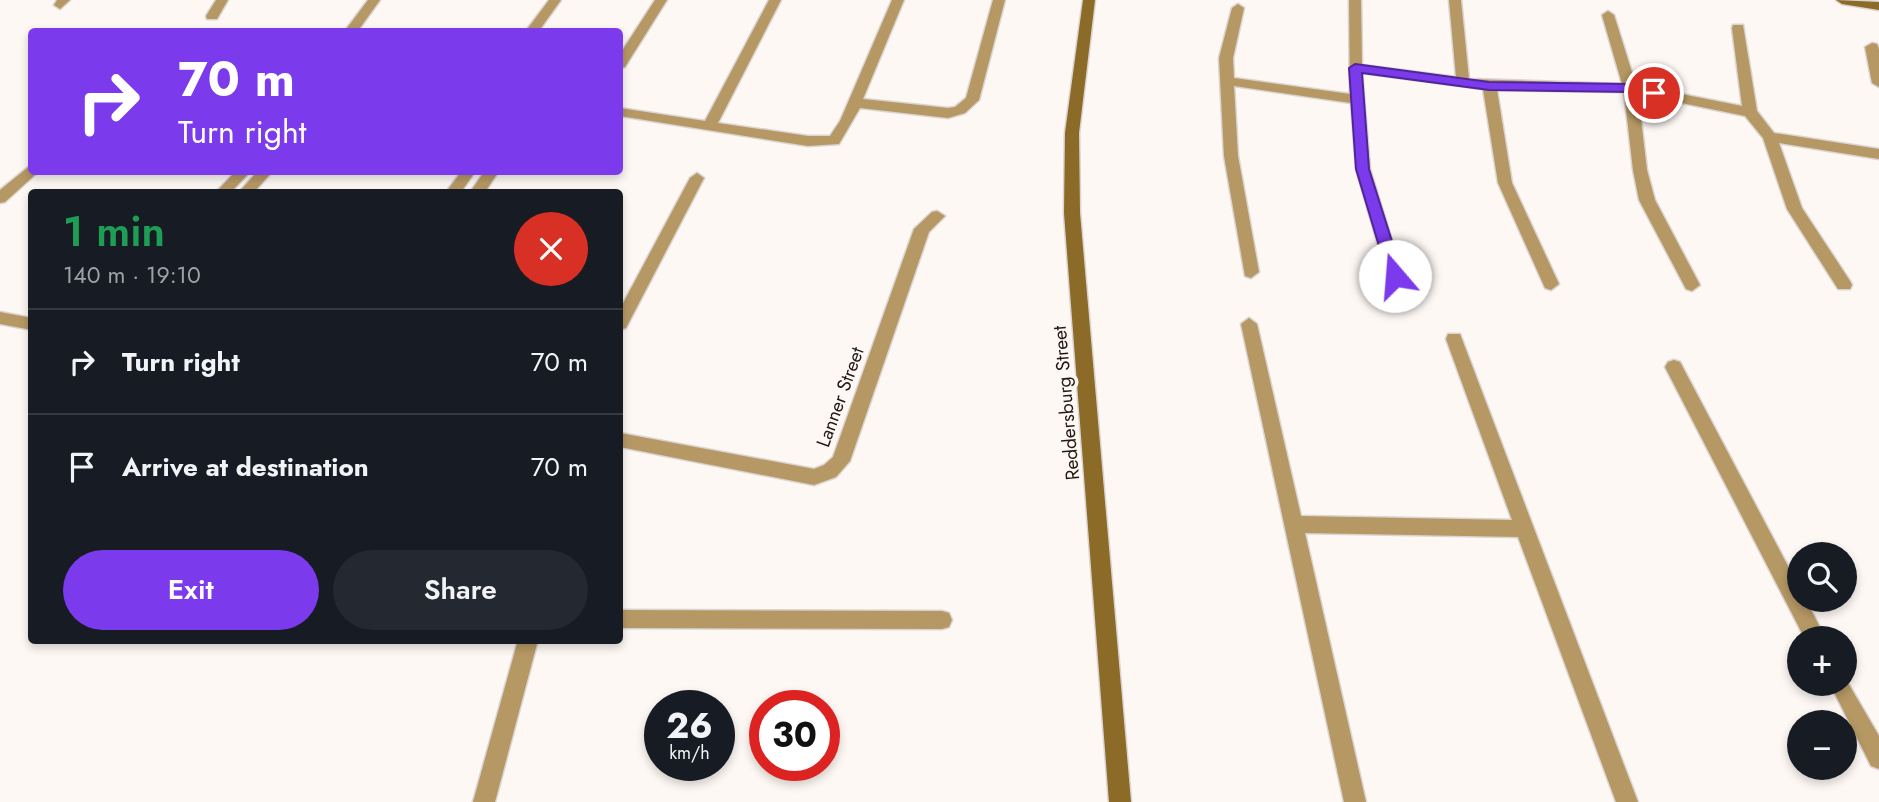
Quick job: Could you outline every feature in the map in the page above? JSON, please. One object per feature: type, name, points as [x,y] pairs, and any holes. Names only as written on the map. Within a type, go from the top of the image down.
[{"type":"street","points":[[212,16],[222,0]]},
{"type":"street","points":[[353,28],[374,0]]},
{"type":"street","points":[[534,28],[555,0]]},
{"type":"street","points":[[623,59],[661,0]]},
{"type":"street","points":[[710,125],[775,0]]},
{"type":"street","points":[[623,112],[808,141],[830,142],[840,136],[898,0]]},
{"type":"street","points":[[855,103],[947,113],[960,110],[972,100],[999,0]]},
{"type":"street","name":"Reddersburg Street","points":[[1088,0],[1072,133],[1072,214],[1119,802]]},
{"type":"street","points":[[1355,0],[1355,68],[1363,169],[1395,276]]},
{"type":"street","points":[[1455,0],[1463,83]]},
{"type":"street","points":[[1842,0],[1879,6]]},
{"type":"street","points":[[1238,8],[1226,58],[1227,81],[1231,156],[1251,272]]},
{"type":"street","points":[[1608,15],[1630,88],[1640,170],[1647,200],[1692,285]]},
{"type":"street","points":[[1738,28],[1750,112],[1770,137],[1796,209],[1844,285]]},
{"type":"street","points":[[1871,47],[1879,83]]},
{"type":"street","points":[[1355,68],[1489,86],[1630,88],[1750,112]]},
{"type":"street","points":[[1227,81],[1357,99]]},
{"type":"street","points":[[1489,86],[1505,183],[1551,284]]},
{"type":"street","points":[[1770,137],[1879,154]]},
{"type":"street","points":[[0,198],[28,173]]},
{"type":"street","points":[[226,189],[240,175]]},
{"type":"street","points":[[249,189],[262,175]]},
{"type":"street","points":[[623,318],[697,178]]},
{"type":"street","name":"Lanner Street","points":[[623,441],[814,477],[830,471],[841,461],[922,229],[937,216]]},
{"type":"street","points":[[0,318],[28,323]]},
{"type":"street","points":[[1249,324],[1355,802]]},
{"type":"street","points":[[1454,339],[1627,802]]},
{"type":"street","points":[[1674,366],[1809,626]]},
{"type":"street","points":[[1293,524],[1525,529]]},
{"type":"street","points":[[623,619],[942,620]]},
{"type":"street","points":[[484,802],[527,644]]},
{"type":"street","points":[[1846,696],[1879,758]]},
{"type":"route","points":[[1395,276],[1363,169],[1355,68],[1489,86],[1630,88],[1654,93]]}]
